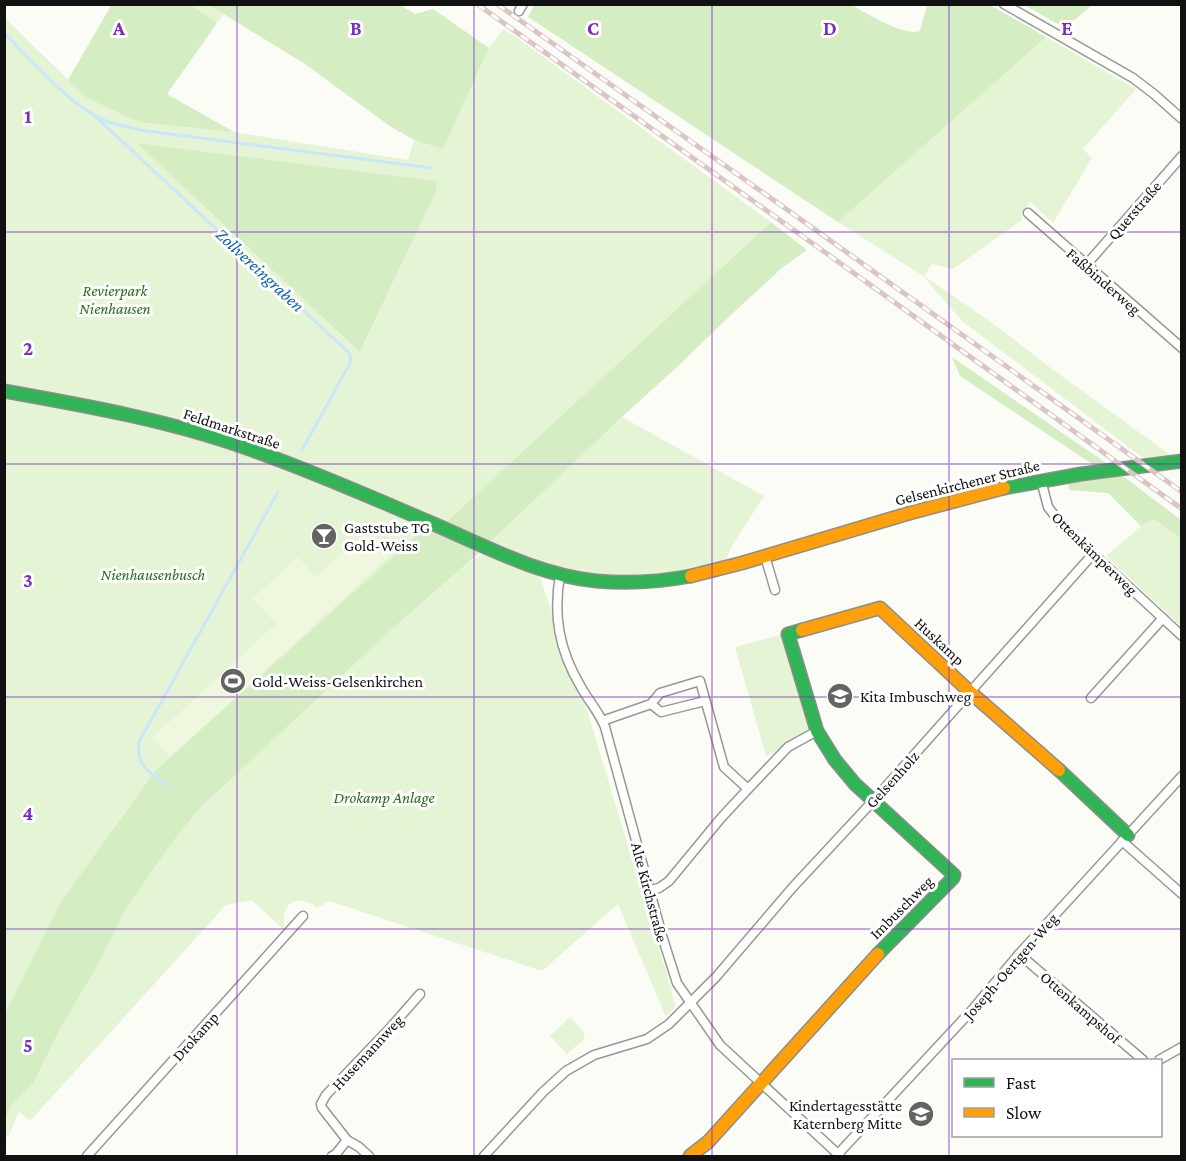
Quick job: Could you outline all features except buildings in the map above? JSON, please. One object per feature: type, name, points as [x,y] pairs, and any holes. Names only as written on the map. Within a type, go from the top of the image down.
[{"type":"street","points":[[1004,4],[1133,78],[1182,119]]},
{"type":"street","name":"Querstraße","points":[[1086,265],[1182,156]]},
{"type":"street","name":"Faßbinderweg","points":[[1028,213],[1182,348]]},
{"type":"street","name":"Feldmarkstraße","points":[[4,391],[142,419],[209,436],[311,473],[441,527]]},
{"type":"street","name":"Gelsenkirchener Straße","points":[[441,527],[543,570],[593,581],[639,583],[666,581],[711,572],[962,498],[1041,480],[1182,461]]},
{"type":"street","name":"Ottenkämperweg","points":[[1041,480],[1048,507],[1054,517],[1182,636]]},
{"type":"street","name":"Gelsenholz","points":[[484,1156],[543,1092],[566,1071],[594,1055],[647,1039],[669,1024],[716,977],[793,886],[873,801],[1093,554]]},
{"type":"street","points":[[765,556],[775,590]]},
{"type":"street","name":"Alte Kirchstraße","points":[[561,574],[557,596],[561,640],[580,686],[602,721],[677,983],[720,1045],[839,1155]]},
{"type":"street","name":"Huskamp","points":[[788,634],[880,608],[970,692],[1056,767],[1125,838]]},
{"type":"street","points":[[1091,698],[1163,618]]},
{"type":"street","name":"Imbuschweg","points":[[690,1156],[708,1142],[879,952],[954,875],[855,784],[835,760],[817,731],[788,634]]},
{"type":"street","points":[[602,721],[651,704],[660,693],[700,681],[724,767],[748,789]]},
{"type":"street","points":[[651,704],[661,712],[705,701]]},
{"type":"street","points":[[650,890],[659,888],[669,881],[721,818],[788,747],[817,731]]},
{"type":"street","name":"Joseph-Oertgen-Weg","points":[[839,1155],[1182,776]]},
{"type":"street","points":[[1125,838],[1182,894]]},
{"type":"street","name":"Drokamp","points":[[87,1156],[303,916]]},
{"type":"street","name":"Ottenkampshof","points":[[1019,954],[1142,1059]]},
{"type":"street","name":"Husemannweg","points":[[369,1156],[346,1140],[322,1108],[322,1099],[391,1028],[420,994]]},
{"type":"street","points":[[1161,1059],[1182,1047]]},
{"type":"street","points":[[332,1156],[346,1140]]},
{"type":"green space","points":[[112,4],[191,5],[217,23],[167,94],[234,132],[145,123],[131,119],[87,98],[68,80]]},
{"type":"green space","points":[[535,4],[852,5],[896,28],[913,32],[920,31],[927,5],[990,5],[1046,37],[838,222],[528,17]]},
{"type":"green space","points":[[1031,4],[1092,5],[1065,28],[1028,7]]},
{"type":"green space","points":[[191,5],[209,5],[224,14],[217,23]]},
{"type":"green space","points":[[209,5],[400,5],[415,14],[433,9],[489,48],[443,149],[414,140],[391,127],[305,64]]},
{"type":"green space","points":[[5,18],[87,98],[131,119],[145,123],[234,132],[408,160],[414,140],[443,149],[489,48],[503,29],[771,222],[441,527],[430,523],[155,771],[60,903],[5,1013],[5,392],[257,451],[5,391]],"holes":[[[138,143],[436,181],[436,192],[361,351]]]},
{"type":"green space","points":[[1046,37],[1136,89],[1083,149],[1092,158],[1053,223],[1030,202],[1022,215],[1022,220],[953,269],[932,264],[924,276],[991,322],[1176,459],[1147,461],[962,321],[923,276],[838,222]]},
{"type":"green space","points":[[137,143],[437,181],[436,192],[360,352]]},
{"type":"green space","points":[[771,222],[807,250],[783,267],[733,313],[486,546],[441,527]]},
{"type":"green space","points":[[952,357],[1109,465],[1098,468],[960,376]]},
{"type":"green space","points":[[622,417],[764,496],[731,547],[726,561],[689,573],[617,579],[560,569],[486,546]]},
{"type":"green space","points":[[1119,473],[1181,520],[1181,538],[1154,519],[1141,526],[1108,493],[1069,490],[1067,477]]},
{"type":"green space","points":[[1154,519],[1181,538],[1181,626],[1106,556],[1141,526]]},
{"type":"green space","points":[[430,523],[485,548],[391,630],[200,808],[174,840],[127,907],[96,968],[59,1031],[33,1084],[13,1104],[5,1118],[5,1013],[60,903],[155,771]]},
{"type":"green space","name":"Gold-Weiss-Gelsenkirchen","points":[[367,531],[389,556],[170,757],[152,738],[276,624],[253,598],[298,557],[316,577]]},
{"type":"green space","name":"Drokamp Anlage","points":[[485,553],[539,574],[586,707],[675,1007],[666,1017],[618,904],[542,971],[329,901],[317,908],[303,901],[289,904],[284,915],[284,930],[252,900],[226,905],[30,1121],[19,1112],[5,1139],[5,1118],[13,1104],[33,1084],[59,1031],[96,968],[127,907],[174,840],[200,808],[391,630],[472,560]]},
{"type":"green space","points":[[784,634],[814,730],[766,756],[735,647]]},
{"type":"green space","points":[[570,1017],[585,1033],[583,1040],[567,1054],[550,1036]]},
{"type":"waterway","name":"Zollvereingraben","points":[[4,33],[65,94],[92,114],[111,123],[147,131],[432,168]]},
{"type":"waterway","name":"Zollvereingraben","points":[[95,116],[348,352],[351,357],[350,363],[302,450]]},
{"type":"waterway","name":"Zollvereingraben","points":[[167,785],[145,768],[140,757],[139,742],[278,492]]},
{"type":"railway","points":[[477,4],[1182,509]]},
{"type":"railway","points":[[497,4],[1182,492]]},
{"type":"traffic: fast","points":[[4,391],[130,415],[222,440],[319,475],[531,566],[574,578],[620,582],[655,581],[691,576]]},
{"type":"traffic: fast","points":[[1004,488],[1081,474],[1182,461]]},
{"type":"traffic: fast","points":[[802,630],[788,634],[817,731],[835,760],[855,784],[954,875],[878,954]]},
{"type":"traffic: fast","points":[[1059,770],[1128,835]]},
{"type":"traffic: slow","points":[[691,576],[1004,488]]},
{"type":"traffic: slow","points":[[802,630],[880,608],[970,692],[1059,770]]},
{"type":"traffic: slow","points":[[690,1156],[708,1142],[878,954]]},
{"type":"place","name":"Gaststube TG Gold-Weiss","points":[[324,536]]},
{"type":"place","name":"Gold-Weiss-Gelsenkirchen","points":[[233,681]]},
{"type":"place","name":"Kita Imbuschweg","points":[[840,696]]},
{"type":"place","name":"Kindertagesstätte Katernberg Mitte","points":[[921,1114]]},
{"type":"park label","name":"Revierpark Nienhausen","points":[[115,299]]},
{"type":"park label","name":"Nienhausenbusch","points":[[153,574]]}]
